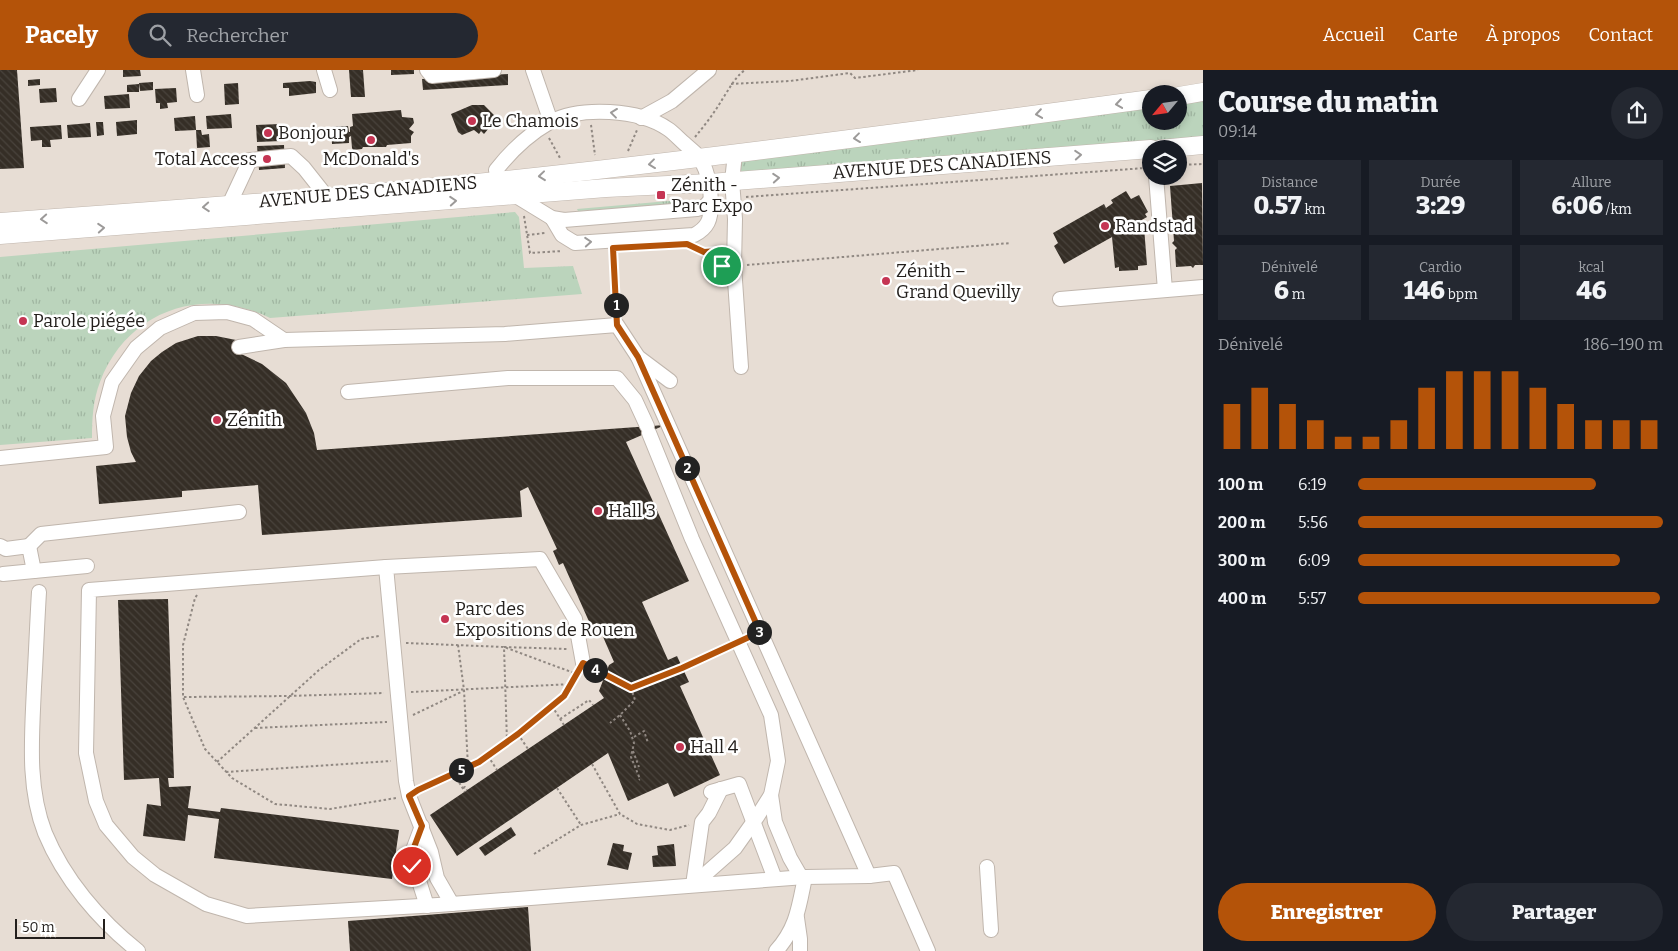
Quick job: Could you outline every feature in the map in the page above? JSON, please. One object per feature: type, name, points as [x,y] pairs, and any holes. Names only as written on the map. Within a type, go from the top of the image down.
[{"type":"main road","points":[[1188,94],[1203,92]]},
{"type":"main road","name":"AVENUE DES CANADIENS","points":[[0,222],[327,197],[498,180],[735,154],[1142,100]]},
{"type":"main road","points":[[1187,146],[1203,145]]},
{"type":"main road","name":"AVENUE DES CANADIENS","points":[[0,235],[606,188],[711,191],[1142,150]]},
{"type":"street","points":[[79,99],[98,70]]},
{"type":"street","points":[[193,70],[197,95]]},
{"type":"street","points":[[324,70],[330,90]]},
{"type":"street","points":[[427,70],[432,76],[494,70]]},
{"type":"street","points":[[532,70],[547,124]]},
{"type":"street","points":[[641,118],[672,101],[709,70]]},
{"type":"street","points":[[668,129],[672,101]]},
{"type":"street","points":[[552,218],[562,235],[575,243],[694,235],[706,226],[711,214],[711,191],[701,158],[668,129],[641,118],[596,111],[590,112],[569,116],[547,124],[531,135],[506,158],[496,170],[498,180],[508,197],[552,218],[564,220],[697,209],[704,207],[711,191]]},
{"type":"street","points":[[735,154],[737,188],[734,219],[734,266],[741,367]]},
{"type":"street","points":[[229,205],[250,160],[291,156],[304,168],[327,197]]},
{"type":"street","points":[[1157,185],[1165,290]]},
{"type":"street","points":[[1060,299],[1203,287]]},
{"type":"street","points":[[0,458],[106,447],[103,416],[112,382],[136,348],[160,328],[194,313],[227,312],[253,319],[284,340]]},
{"type":"street","points":[[239,347],[284,340],[505,334],[617,325],[638,357],[869,876]]},
{"type":"street","points":[[638,357],[670,381]]},
{"type":"street","points":[[348,392],[508,378],[617,378],[635,400],[692,539],[771,715],[778,760],[771,796],[774,822],[790,858],[803,877],[797,918],[800,951]]},
{"type":"street","points":[[0,546],[6,549],[29,546],[40,534],[239,512]]},
{"type":"street","points":[[29,546],[34,571]]},
{"type":"street","points":[[579,668],[580,649],[575,619],[540,559],[386,566],[89,590],[86,753],[96,801],[106,825],[132,857],[155,875],[206,904],[247,916],[427,906],[803,877],[869,876],[894,873],[928,951]]},
{"type":"street","points":[[3,574],[87,566]]},
{"type":"street","points":[[386,566],[397,692],[409,796],[422,826],[438,878],[452,904]]},
{"type":"street","points":[[39,592],[31,758],[36,801],[45,832],[60,864],[115,933],[138,951]]},
{"type":"street","points":[[693,885],[702,822],[716,791],[739,784],[775,879]]},
{"type":"street","points":[[693,885],[735,848],[771,796]]},
{"type":"street","points":[[422,826],[413,850],[412,866],[427,906]]},
{"type":"street","points":[[987,867],[992,930]]},
{"type":"street","points":[[776,951],[786,940],[797,918]]},
{"type":"path","points":[[692,142],[731,84],[745,70]]},
{"type":"path","points":[[731,84],[790,81],[850,73],[856,78],[918,70]]},
{"type":"path","points":[[590,112],[595,155]]},
{"type":"path","points":[[627,154],[641,118]]},
{"type":"path","points":[[547,124],[560,158]]},
{"type":"path","points":[[1187,165],[1203,164]]},
{"type":"path","points":[[737,188],[747,197],[1142,168]]},
{"type":"path","points":[[696,248],[704,252],[719,251],[722,266],[734,266],[1012,243]]},
{"type":"path","points":[[613,248],[617,325]]},
{"type":"path","points":[[210,580],[195,598],[183,645],[183,697],[205,749],[232,778],[275,804],[330,810],[409,796],[488,756],[518,734],[564,696],[579,668]]},
{"type":"path","points":[[217,762],[318,670],[361,639],[392,638],[504,647],[580,649]]},
{"type":"path","points":[[504,647],[579,668],[631,688],[682,668],[738,642]]},
{"type":"path","points":[[458,644],[464,690],[468,767]]},
{"type":"path","points":[[504,647],[507,742]]},
{"type":"path","points":[[183,697],[290,696],[571,684]]},
{"type":"path","points":[[610,723],[635,700],[631,688]]},
{"type":"path","points":[[255,728],[400,721],[464,690]]},
{"type":"path","points":[[560,719],[589,700],[593,705]]},
{"type":"path","points":[[552,706],[564,725]]},
{"type":"path","points":[[620,715],[630,731],[634,743],[631,757],[639,780]]},
{"type":"path","points":[[632,738],[644,731],[648,743]]},
{"type":"path","points":[[518,734],[528,749]]},
{"type":"path","points":[[632,747],[640,766]]},
{"type":"path","points":[[628,753],[632,752]]},
{"type":"path","points":[[488,756],[497,770]]},
{"type":"path","points":[[226,772],[404,760]]},
{"type":"path","points":[[592,764],[620,814],[637,824],[670,830],[702,822]]},
{"type":"path","points":[[454,774],[466,791]]},
{"type":"path","points":[[557,788],[580,825]]},
{"type":"path","points":[[534,854],[580,825],[620,814]]},
{"type":"green space","points":[[1203,96],[1203,140],[1142,140],[1142,144],[736,174],[739,161],[1142,102],[1142,130],[1188,130],[1188,97]]},
{"type":"green space","points":[[680,200],[680,205],[578,211],[577,209]]},
{"type":"green space","points":[[515,212],[519,217],[524,268],[573,266],[582,294],[270,318],[245,308],[219,304],[194,305],[170,311],[148,321],[129,337],[112,357],[100,382],[96,396],[92,438],[0,445],[0,257]]},
{"type":"building","points":[[0,70],[17,70],[24,168],[0,169]]},
{"type":"building","points":[[123,70],[140,70],[141,76],[123,77]]},
{"type":"building","points":[[349,70],[363,70],[365,97],[351,97]]},
{"type":"building","points":[[391,70],[414,70],[414,74],[391,75]]},
{"type":"building","points":[[508,74],[508,85],[423,90],[422,79]]},
{"type":"building","points":[[40,79],[40,85],[28,86],[28,80]]},
{"type":"building","points":[[153,82],[153,90],[140,91],[139,83]]},
{"type":"building","points":[[316,82],[316,93],[289,96],[289,88],[283,88],[283,83]]},
{"type":"building","points":[[238,83],[239,104],[225,105],[224,84]]},
{"type":"building","points":[[139,84],[139,92],[127,92],[127,85]]},
{"type":"building","points":[[56,88],[57,102],[40,103],[39,89]]},
{"type":"building","points":[[176,88],[177,102],[167,103],[168,108],[160,109],[160,103],[156,103],[155,89]]},
{"type":"building","points":[[129,94],[130,108],[105,109],[104,96]]},
{"type":"building","name":"Le Chamois","points":[[472,105],[484,105],[495,116],[486,126],[489,128],[484,134],[481,131],[479,134],[474,130],[462,135],[458,132],[451,114]]},
{"type":"building","points":[[401,110],[402,117],[413,118],[414,123],[409,129],[414,132],[411,136],[411,143],[387,145],[386,147],[363,147],[362,149],[353,150],[351,136],[349,137],[349,143],[332,144],[331,127],[348,126],[350,132],[350,127],[353,126],[352,114]]},
{"type":"building","points":[[231,114],[232,128],[207,129],[206,116]]},
{"type":"building","points":[[195,116],[196,130],[175,131],[174,118]]},
{"type":"building","points":[[137,120],[137,134],[117,136],[116,122]]},
{"type":"building","points":[[96,122],[103,122],[104,135],[97,136]]},
{"type":"building","points":[[90,123],[91,137],[68,138],[67,125]]},
{"type":"building","name":"Bonjour","points":[[280,124],[281,141],[257,142],[256,125]]},
{"type":"building","points":[[61,125],[62,139],[50,140],[51,147],[42,147],[42,140],[31,141],[30,127]]},
{"type":"building","points":[[196,130],[201,130],[202,135],[209,134],[210,147],[197,148]]},
{"type":"building","points":[[284,145],[285,168],[259,170],[257,146]]},
{"type":"building","points":[[1202,183],[1203,265],[1195,265],[1193,268],[1191,266],[1176,267],[1175,250],[1177,248],[1172,243],[1174,241],[1170,186]]},
{"type":"building","points":[[1126,191],[1131,199],[1139,195],[1148,212],[1145,214],[1147,217],[1138,222],[1141,228],[1144,227],[1147,265],[1138,266],[1138,270],[1119,271],[1119,267],[1115,268],[1112,237],[1064,264],[1054,246],[1058,243],[1053,233],[1104,204],[1106,208],[1113,203],[1111,200]]},
{"type":"building","points":[[198,336],[216,336],[241,341],[237,352],[262,364],[286,383],[306,413],[314,433],[317,450],[665,425],[626,442],[689,581],[642,602],[668,660],[677,656],[689,682],[680,686],[720,775],[674,797],[668,783],[628,801],[608,753],[457,856],[430,815],[604,698],[599,691],[609,665],[614,662],[597,623],[591,626],[563,563],[559,565],[553,551],[557,549],[528,487],[520,491],[522,517],[262,535],[258,485],[182,491],[182,497],[99,504],[96,466],[136,462],[127,437],[125,416],[131,393],[139,376],[151,361],[162,352],[176,343]]},
{"type":"building","points":[[168,599],[174,778],[168,778],[169,787],[191,786],[188,808],[220,812],[221,808],[399,830],[392,879],[214,858],[219,819],[188,815],[185,841],[143,836],[147,804],[161,806],[159,778],[124,780],[118,600]]},
{"type":"building","points":[[511,827],[516,835],[485,856],[479,848]]},
{"type":"building","points":[[613,843],[624,845],[623,851],[632,853],[628,870],[607,865]]},
{"type":"building","points":[[674,844],[676,866],[653,867],[652,856],[658,855],[657,846]]},
{"type":"building","points":[[528,907],[531,951],[350,951],[348,921]]},
{"type":"place","name":"Le Chamois","points":[[472,121]]},
{"type":"place","name":"Bonjour","points":[[268,133]]},
{"type":"place","name":"McDonald's","points":[[371,140]]},
{"type":"place","name":"Total Access","points":[[267,159]]},
{"type":"place","name":"Zénith - Parc Expo","points":[[661,195]]},
{"type":"place","name":"Randstad","points":[[1105,226]]},
{"type":"place","name":"Zénith – Grand Quevilly","points":[[886,281]]},
{"type":"place","name":"Parole piégée","points":[[23,321]]},
{"type":"place","name":"Zénith","points":[[217,420]]},
{"type":"place","name":"Hall 3","points":[[598,511]]},
{"type":"place","name":"Parc des Expositions de Rouen","points":[[445,619]]},
{"type":"place","name":"Hall 4","points":[[680,747]]},
{"type":"route","points":[[412,866],[413,850],[422,826],[409,796],[479,762],[518,734],[564,696],[583,663],[631,688],[682,668],[760,632],[638,357],[617,325],[613,248],[687,244],[704,252],[719,251],[722,266]]}]
